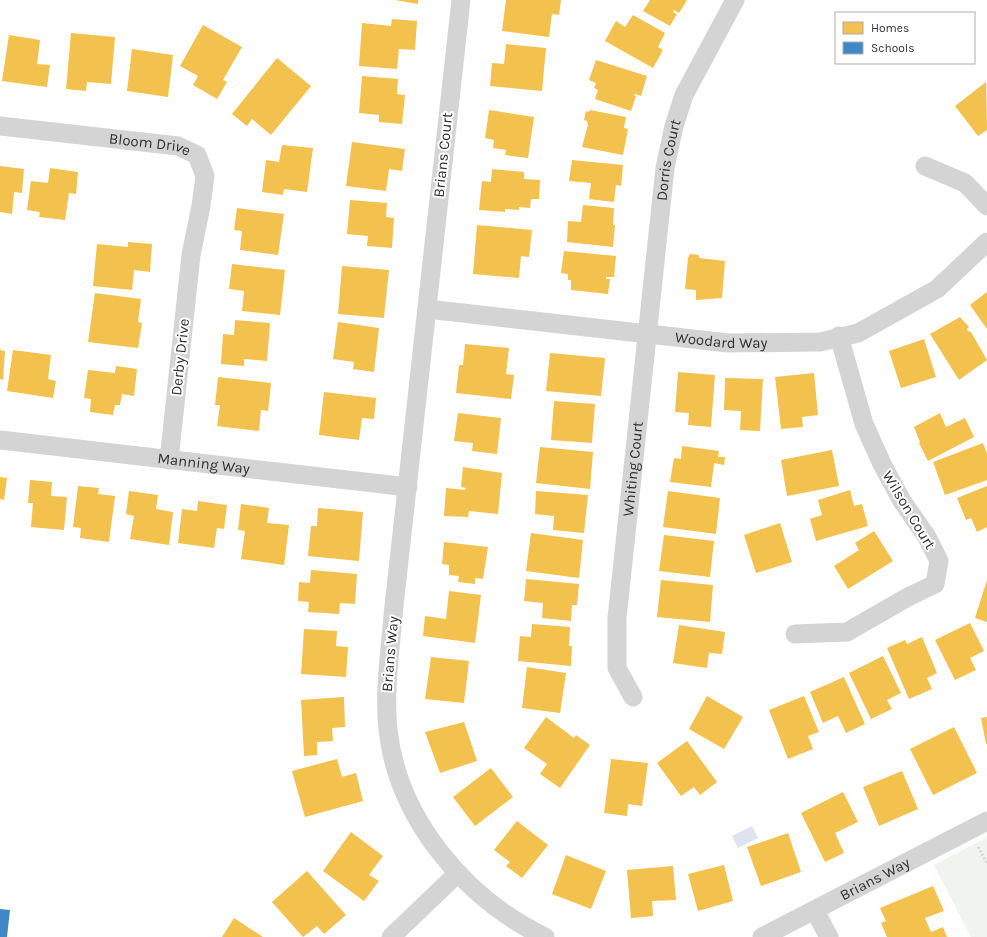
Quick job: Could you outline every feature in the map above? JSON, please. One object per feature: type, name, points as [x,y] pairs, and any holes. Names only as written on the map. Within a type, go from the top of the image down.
[{"type":"street","name":"Brians Court","points":[[427,309],[461,0]]},
{"type":"street","name":"Dorris Court","points":[[646,333],[665,168],[674,126],[684,95],[735,0]]},
{"type":"street","name":"Bloom Drive","points":[[0,126],[178,146],[197,155],[204,176],[201,206],[191,254]]},
{"type":"street","points":[[925,166],[965,183],[987,206]]},
{"type":"street","name":"Woodard Way","points":[[427,309],[728,343],[820,342],[840,336],[858,333],[938,288],[987,242]]},
{"type":"street","name":"Derby Drive","points":[[169,460],[191,254]]},
{"type":"street","name":"Brians Way","points":[[427,309],[386,692],[388,731],[393,756],[415,815],[435,846],[458,873],[487,901],[509,917],[545,937]]},
{"type":"street","name":"Whiting Court","points":[[633,697],[617,668],[617,618],[646,333]]},
{"type":"street","name":"Wilson Court","points":[[794,634],[847,632],[908,597],[935,584],[939,561],[927,536],[902,501],[867,431],[840,336]]},
{"type":"street","name":"Manning Way","points":[[0,440],[408,487]]},
{"type":"street","name":"Brians Way","points":[[762,937],[987,821]]},
{"type":"street","points":[[391,937],[458,873]]},
{"type":"street","points":[[815,911],[829,937]]},
{"type":"path","points":[[977,844],[987,863]]},
{"type":"shaded area","points":[[752,826],[758,838],[738,848],[732,836]]},
{"type":"shaded area","points":[[987,837],[987,937],[971,937],[934,865]]},
{"type":"building: Homes","points":[[395,0],[418,0],[418,4]]},
{"type":"building: Homes","points":[[506,0],[561,0],[559,15],[552,14],[549,37],[502,31]]},
{"type":"building: Homes","points":[[650,0],[687,0],[679,13],[674,10],[673,12],[677,14],[670,26],[643,11]]},
{"type":"building: Homes","points":[[633,15],[665,33],[658,47],[663,50],[653,68],[605,41],[616,21],[625,27]]},
{"type":"building: Homes","points":[[392,19],[417,21],[415,50],[399,49],[397,69],[359,66],[362,23],[391,26]]},
{"type":"building: Homes","points":[[203,25],[242,47],[223,80],[227,82],[217,99],[193,85],[198,76],[180,66]]},
{"type":"building: Homes","points":[[71,33],[115,37],[111,84],[87,82],[86,91],[66,89]]},
{"type":"building: Homes","points":[[9,35],[40,40],[37,64],[50,65],[47,87],[2,81]]},
{"type":"building: Homes","points":[[506,44],[546,48],[542,91],[490,86],[492,63],[504,64]]},
{"type":"building: Homes","points":[[132,49],[173,55],[168,97],[127,91]]},
{"type":"building: Homes","points":[[277,58],[311,86],[271,135],[252,119],[247,126],[232,114]]},
{"type":"building: Homes","points":[[596,60],[647,76],[641,96],[635,94],[634,96],[636,96],[631,111],[595,99],[598,90],[594,88],[596,83],[589,80]]},
{"type":"building: Homes","points":[[362,76],[398,79],[397,94],[405,95],[402,124],[379,122],[379,115],[359,113]]},
{"type":"building: Homes","points":[[986,82],[987,130],[978,136],[955,106]]},
{"type":"building: Homes","points":[[489,110],[534,117],[528,158],[505,155],[506,150],[493,148],[494,140],[485,138]]},
{"type":"building: Homes","points":[[590,110],[626,117],[624,128],[628,129],[623,155],[582,147],[588,125],[587,121],[584,120],[586,111],[589,112]]},
{"type":"building: Homes","points":[[352,142],[405,149],[402,171],[389,169],[386,191],[346,186]]},
{"type":"building: Homes","points":[[282,145],[313,148],[307,192],[284,189],[283,195],[262,192],[266,160],[279,162]]},
{"type":"building: Homes","points":[[572,160],[623,165],[621,186],[616,185],[614,202],[589,199],[591,183],[569,181]]},
{"type":"building: Homes","points":[[0,166],[24,169],[22,193],[14,192],[12,214],[0,212]]},
{"type":"building: Homes","points":[[50,168],[78,172],[76,194],[69,193],[65,220],[39,217],[40,212],[27,210],[31,181],[48,183]]},
{"type":"building: Homes","points":[[492,169],[524,172],[524,179],[540,180],[539,199],[531,199],[530,208],[519,207],[519,210],[505,209],[505,212],[479,210],[482,181],[491,182]]},
{"type":"building: Homes","points":[[350,200],[387,203],[386,217],[394,218],[392,248],[367,246],[368,236],[347,234]]},
{"type":"building: Homes","points":[[583,205],[614,208],[613,225],[615,225],[613,247],[567,242],[568,221],[581,222]]},
{"type":"building: Homes","points":[[237,208],[284,214],[278,255],[240,250],[242,231],[234,230]]},
{"type":"building: Homes","points":[[477,225],[532,230],[529,257],[521,256],[519,278],[473,274]]},
{"type":"building: Homes","points":[[128,242],[152,244],[150,272],[134,270],[132,290],[93,286],[97,244],[128,247]]},
{"type":"building: Homes","points":[[564,251],[616,256],[614,277],[606,277],[606,279],[610,279],[608,294],[571,290],[571,280],[568,280],[568,274],[561,273]]},
{"type":"building: Homes","points":[[690,254],[699,255],[699,258],[725,261],[722,298],[696,300],[696,290],[685,289],[688,258]]},
{"type":"building: Homes","points":[[232,264],[285,270],[280,315],[242,311],[244,291],[229,289]]},
{"type":"building: Homes","points":[[342,266],[389,270],[384,318],[338,314]]},
{"type":"building: Homes","points":[[987,292],[987,329],[970,305]]},
{"type":"building: Homes","points":[[95,293],[141,299],[138,322],[142,323],[138,348],[88,342]]},
{"type":"building: Homes","points":[[960,317],[969,327],[967,329],[968,331],[971,332],[987,360],[959,380],[930,334]]},
{"type":"building: Homes","points":[[235,320],[270,323],[267,361],[244,359],[244,366],[221,364],[223,334],[234,335]]},
{"type":"building: Homes","points":[[338,322],[379,328],[374,372],[353,369],[354,362],[333,359]]},
{"type":"building: Homes","points":[[924,339],[936,377],[901,388],[889,351]]},
{"type":"building: Homes","points":[[465,344],[509,348],[506,374],[514,375],[511,399],[456,393],[459,365],[463,365]]},
{"type":"building: Homes","points":[[0,350],[5,351],[3,380],[0,379]]},
{"type":"building: Homes","points":[[13,350],[51,355],[48,379],[56,381],[53,398],[7,391]]},
{"type":"building: Homes","points":[[550,353],[605,358],[601,396],[546,391]]},
{"type":"building: Homes","points":[[116,366],[137,369],[134,396],[122,394],[120,405],[115,405],[113,415],[90,412],[91,399],[84,398],[88,370],[115,373]]},
{"type":"building: Homes","points":[[678,372],[715,375],[711,427],[688,425],[689,413],[675,412]]},
{"type":"building: Homes","points":[[814,373],[818,415],[802,417],[803,427],[781,429],[775,377]]},
{"type":"building: Homes","points":[[218,377],[271,383],[268,411],[261,410],[259,431],[217,426],[220,405],[215,405]]},
{"type":"building: Homes","points":[[725,378],[763,379],[760,431],[740,430],[741,411],[724,410]]},
{"type":"building: Homes","points":[[324,392],[376,398],[374,419],[362,418],[359,440],[319,435]]},
{"type":"building: Homes","points":[[554,401],[595,404],[592,443],[551,440]]},
{"type":"building: Homes","points":[[458,413],[501,418],[497,454],[472,451],[473,443],[454,441]]},
{"type":"building: Homes","points":[[940,413],[946,427],[965,418],[974,437],[928,461],[919,443],[920,442],[914,427]]},
{"type":"building: Homes","points":[[983,443],[987,454],[987,480],[945,495],[933,462]]},
{"type":"building: Homes","points":[[682,446],[719,451],[718,457],[725,457],[724,465],[714,463],[711,487],[670,482],[674,458],[681,459]]},
{"type":"building: Homes","points":[[540,447],[593,452],[590,489],[536,483]]},
{"type":"building: Homes","points":[[832,450],[839,486],[787,496],[781,460]]},
{"type":"building: Homes","points":[[463,467],[502,473],[498,514],[469,511],[468,517],[444,516],[446,488],[465,490],[466,488],[461,487]]},
{"type":"building: Homes","points":[[0,477],[7,478],[4,500],[0,499]]},
{"type":"building: Homes","points":[[30,480],[52,482],[51,496],[67,497],[64,530],[31,527],[33,503],[28,503]]},
{"type":"building: Homes","points":[[78,486],[99,488],[98,494],[115,496],[109,542],[80,538],[81,528],[73,527]]},
{"type":"building: Homes","points":[[987,486],[987,527],[977,532],[971,518],[966,520],[957,498]]},
{"type":"building: Homes","points":[[850,490],[854,506],[862,504],[868,526],[816,541],[810,519],[822,515],[818,500]]},
{"type":"building: Homes","points":[[129,491],[158,495],[156,509],[173,512],[169,545],[130,539],[134,516],[126,514]]},
{"type":"building: Homes","points":[[536,491],[588,495],[584,533],[553,530],[554,516],[535,514]]},
{"type":"building: Homes","points":[[668,491],[720,498],[716,534],[663,527]]},
{"type":"building: Homes","points":[[198,501],[227,505],[224,529],[217,528],[214,548],[178,543],[182,509],[197,511]]},
{"type":"building: Homes","points":[[241,504],[269,508],[267,523],[289,525],[284,565],[241,559],[245,531],[238,530]]},
{"type":"building: Homes","points":[[318,508],[363,512],[359,561],[308,556],[311,526],[317,526]]},
{"type":"building: Homes","points":[[780,523],[792,562],[756,573],[744,535]]},
{"type":"building: Homes","points":[[874,531],[893,561],[848,589],[834,566],[859,550],[855,543]]},
{"type":"building: Homes","points":[[531,533],[583,540],[579,578],[526,571]]},
{"type":"building: Homes","points":[[664,535],[714,541],[710,577],[659,571]]},
{"type":"building: Homes","points":[[444,542],[488,547],[483,579],[475,578],[475,584],[458,582],[459,576],[449,575],[449,565],[442,564]]},
{"type":"building: Homes","points":[[311,570],[357,574],[355,604],[340,603],[339,614],[308,612],[309,602],[298,601],[299,582],[310,583]]},
{"type":"building: Homes","points":[[526,579],[579,584],[577,605],[572,605],[571,621],[542,618],[543,603],[524,601]]},
{"type":"building: Homes","points":[[661,580],[713,585],[710,622],[657,617]]},
{"type":"building: Homes","points":[[987,580],[987,622],[975,618]]},
{"type":"building: Homes","points":[[449,591],[481,595],[475,643],[423,636],[425,616],[446,619]]},
{"type":"building: Homes","points":[[970,623],[984,651],[970,658],[976,670],[955,680],[935,640]]},
{"type":"building: Homes","points":[[532,624],[570,627],[569,646],[572,646],[571,666],[518,661],[520,636],[531,637]]},
{"type":"building: Homes","points":[[679,625],[725,632],[722,654],[709,653],[707,668],[673,663]]},
{"type":"building: Homes","points":[[304,629],[337,631],[336,646],[348,647],[346,677],[301,674]]},
{"type":"building: Homes","points":[[922,637],[937,673],[927,678],[932,689],[909,699],[887,648],[905,640],[907,644]]},
{"type":"building: Homes","points":[[883,656],[901,693],[887,700],[892,709],[871,719],[849,673]]},
{"type":"building: Homes","points":[[431,657],[469,661],[464,703],[425,699]]},
{"type":"building: Homes","points":[[527,667],[566,673],[560,713],[522,708]]},
{"type":"building: Homes","points":[[844,677],[865,724],[846,733],[838,716],[823,723],[810,692]]},
{"type":"building: Homes","points":[[707,696],[743,717],[724,749],[689,729]]},
{"type":"building: Homes","points":[[804,696],[819,732],[808,736],[813,749],[788,759],[769,710]]},
{"type":"building: Homes","points":[[344,697],[345,727],[332,728],[333,741],[317,742],[317,755],[304,756],[301,700]]},
{"type":"building: Homes","points":[[546,717],[574,738],[576,735],[590,745],[560,788],[540,774],[547,764],[524,748]]},
{"type":"building: Homes","points":[[987,717],[987,744],[986,744],[981,718]]},
{"type":"building: Homes","points":[[464,722],[477,761],[440,773],[425,732]]},
{"type":"building: Homes","points":[[954,727],[977,773],[933,795],[910,749]]},
{"type":"building: Homes","points":[[687,741],[717,782],[700,795],[694,787],[681,796],[657,763]]},
{"type":"building: Homes","points":[[337,759],[342,777],[356,773],[363,801],[305,817],[292,771]]},
{"type":"building: Homes","points":[[611,759],[648,763],[642,806],[628,804],[627,816],[604,813]]},
{"type":"building: Homes","points":[[491,768],[513,797],[475,826],[453,797]]},
{"type":"building: Homes","points":[[902,771],[918,809],[879,826],[863,787]]},
{"type":"building: Homes","points":[[843,792],[858,822],[835,833],[844,853],[825,862],[801,813]]},
{"type":"building: Homes","points":[[517,821],[548,845],[522,878],[506,866],[510,862],[494,850]]},
{"type":"building: Homes","points":[[351,832],[383,856],[369,875],[379,881],[364,901],[323,871]]},
{"type":"building: Homes","points":[[788,833],[801,872],[761,886],[747,847]]},
{"type":"building: Homes","points":[[566,855],[606,871],[591,909],[552,894]]},
{"type":"building: Homes","points":[[724,865],[733,901],[698,911],[688,874]]},
{"type":"building: Homes","points":[[673,866],[676,900],[652,901],[653,916],[631,918],[627,870]]},
{"type":"building: Homes","points":[[307,871],[346,915],[324,934],[317,926],[303,937],[272,902]]},
{"type":"building: Homes","points":[[933,886],[944,911],[925,918],[931,932],[943,927],[947,937],[887,937],[881,923],[886,921],[880,908]]},
{"type":"building: Homes","points":[[234,918],[263,937],[222,937]]},
{"type":"building: Schools","points":[[0,909],[10,910],[7,937],[0,937]]}]
